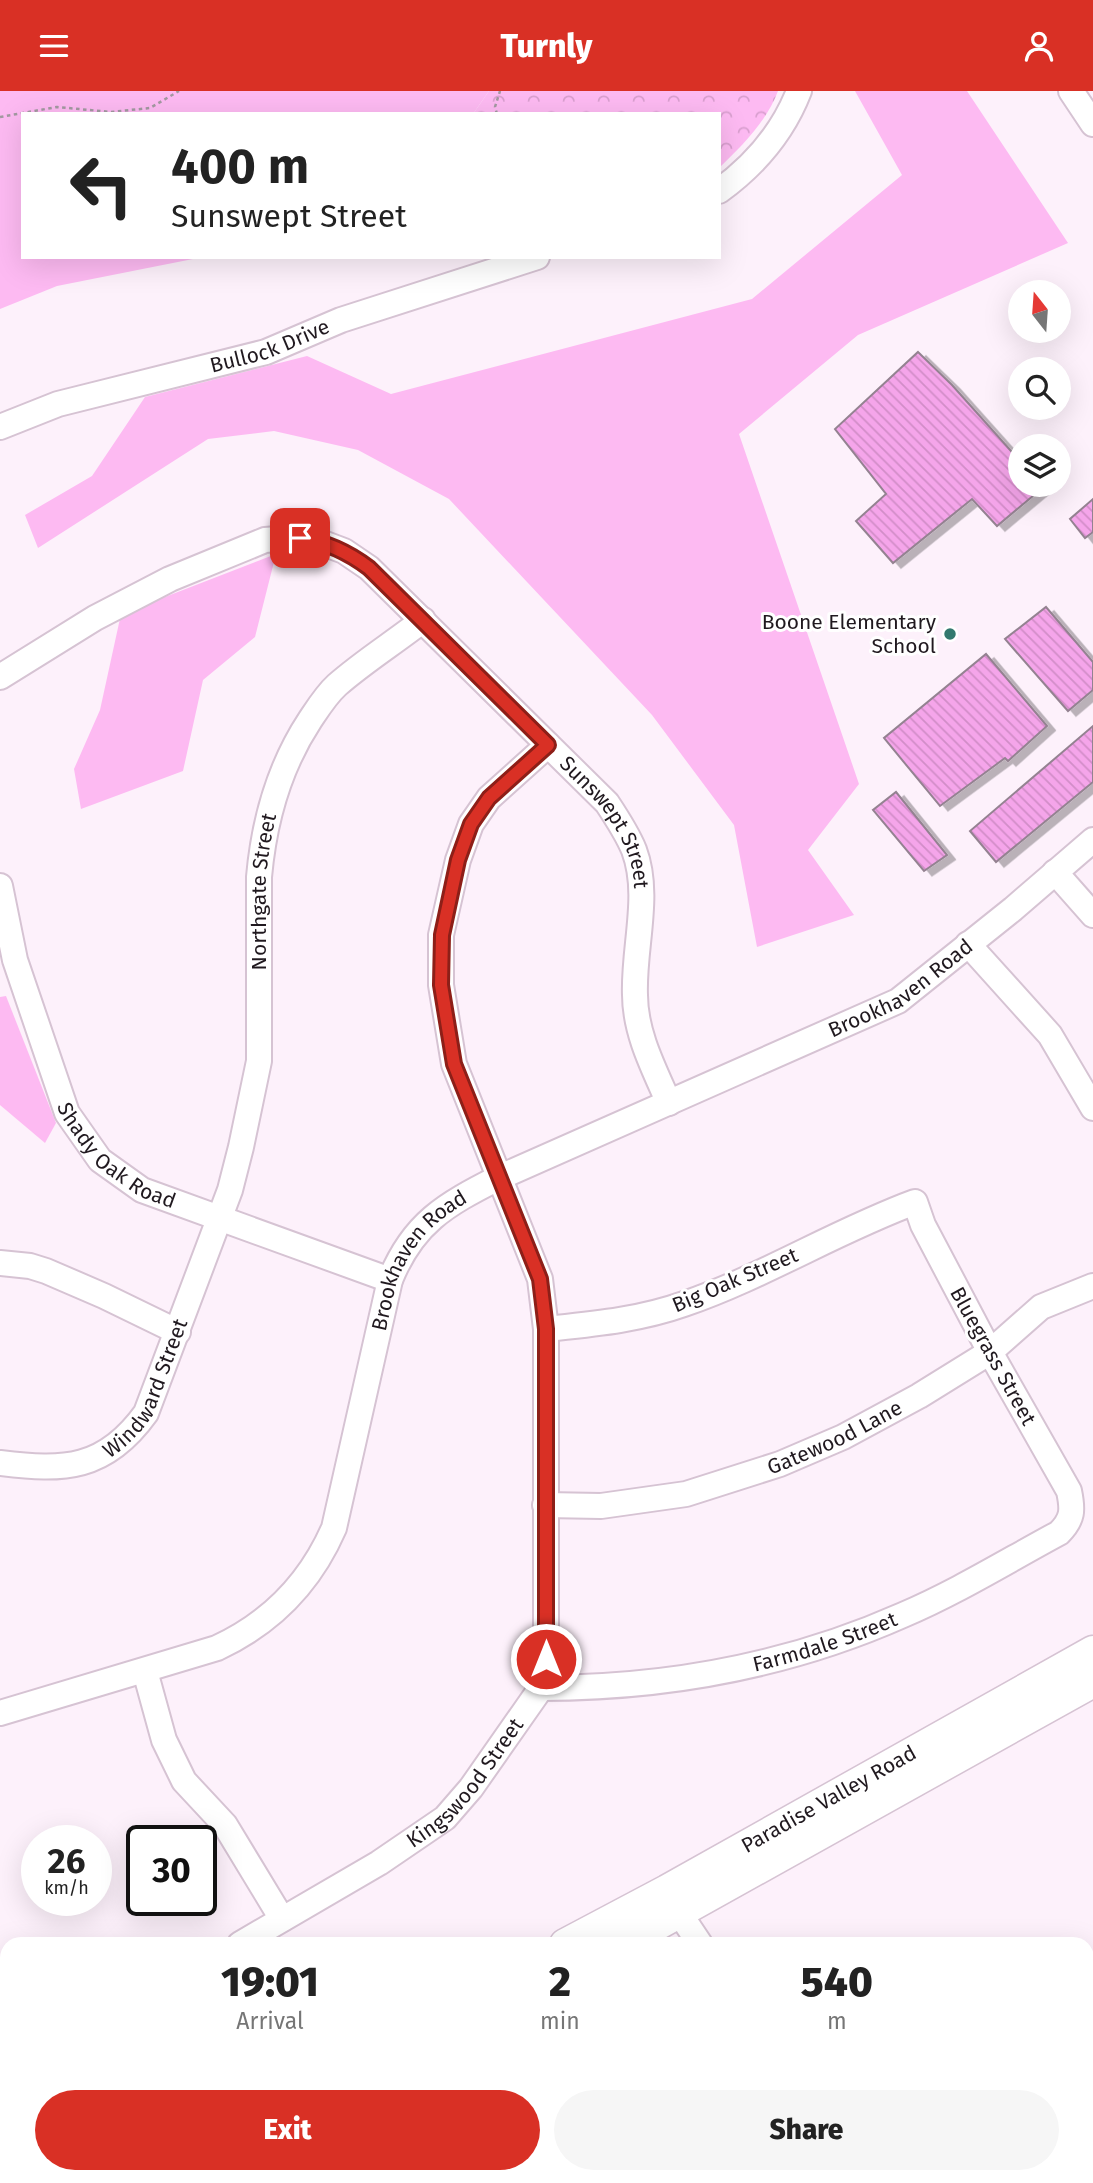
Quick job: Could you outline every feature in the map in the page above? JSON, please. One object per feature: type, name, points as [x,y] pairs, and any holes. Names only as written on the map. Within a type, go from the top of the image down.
[{"type":"main road","name":"Paradise Valley Road","points":[[578,1937],[667,1891],[1093,1651]]},
{"type":"main road","name":"Paradise Valley Road","points":[[637,1937],[1093,1682]]},
{"type":"street","points":[[721,189],[750,166],[764,150],[789,114],[799,91]]},
{"type":"street","points":[[1071,91],[1093,124]]},
{"type":"street","name":"Bullock Drive","points":[[0,428],[58,404],[266,352],[341,320],[531,259]]},
{"type":"street","name":"Sunswept Street","points":[[0,677],[95,618],[170,579],[265,540],[315,540],[344,551],[369,568],[424,620],[607,803],[619,821],[635,852],[641,891],[635,988],[638,1027],[669,1103]]},
{"type":"street","name":"Northgate Street","points":[[219,1219],[241,1147],[259,1061],[259,877],[261,851],[272,800],[286,763],[304,729],[335,687],[424,620]]},
{"type":"street","name":"Kingswood Street","points":[[252,1937],[379,1863],[445,1818],[471,1788],[541,1688],[546,1659],[546,1329],[540,1279],[454,1064],[441,985],[442,935],[458,860],[471,824],[489,798],[548,745]]},
{"type":"street","name":"Brookhaven Road","points":[[0,1713],[217,1648],[252,1629],[283,1604],[318,1560],[334,1528],[390,1280],[397,1262],[415,1235],[437,1212],[498,1178],[898,1001],[1092,842]]},
{"type":"street","points":[[1055,872],[1093,915]]},
{"type":"street","name":"Shady Oak Road","points":[[0,886],[15,960],[67,1113],[100,1160],[142,1191],[390,1280]]},
{"type":"street","points":[[968,944],[1050,1035],[1093,1108]]},
{"type":"street","name":"Big Oak Street","points":[[546,1329],[617,1322],[681,1305],[728,1287],[876,1217],[915,1202]]},
{"type":"street","name":"Bluegrass Street","points":[[915,1202],[923,1225],[989,1352],[1069,1491],[1073,1509]]},
{"type":"street","name":"Windward Street","points":[[0,1463],[56,1468],[88,1461],[115,1446],[137,1426],[146,1413],[219,1219]]},
{"type":"street","points":[[0,1263],[30,1266],[46,1271],[178,1332]]},
{"type":"street","name":"Gatewood Lane","points":[[545,1505],[601,1506],[686,1494],[780,1464],[832,1442],[919,1396],[989,1352],[1041,1307],[1093,1286]]},
{"type":"street","name":"Farmdale Street","points":[[541,1688],[589,1688],[678,1681],[757,1666],[833,1643],[945,1596],[1059,1533],[1070,1522],[1073,1509]]},
{"type":"street","points":[[145,1671],[164,1740],[184,1781],[225,1825],[282,1919]]},
{"type":"street","points":[[680,1915],[694,1937]]},
{"type":"path","points":[[28,112],[57,107],[111,112],[150,108],[179,91]]},
{"type":"path","points":[[496,112],[495,107],[500,91]]},
{"type":"path","points":[[0,117],[21,113]]},
{"type":"green space","points":[[0,91],[489,91],[474,112],[21,112],[21,259],[193,259],[57,286],[0,309]]},
{"type":"green space","points":[[489,91],[778,91],[761,123],[721,166],[721,112],[474,112]]},
{"type":"green space","points":[[855,91],[967,91],[1068,243],[858,335],[739,434],[859,784],[808,850],[854,915],[757,947],[734,825],[652,715],[449,499],[358,450],[274,431],[208,439],[38,548],[25,515],[92,476],[145,397],[307,356],[391,394],[752,299],[902,175]]},
{"type":"green space","points":[[276,554],[255,637],[203,680],[183,771],[81,809],[74,769],[100,710],[121,614]]},
{"type":"green space","points":[[6,996],[56,1123],[45,1143],[0,1105],[0,997]]},
{"type":"building","points":[[918,352],[952,385],[1008,448],[1008,497],[1032,497],[997,526],[972,499],[893,563],[856,521],[886,494],[835,429]]},
{"type":"building","points":[[1093,499],[1093,532],[1085,538],[1070,519]]},
{"type":"building","points":[[1046,607],[1093,662],[1093,690],[1068,711],[1005,639]]},
{"type":"building","points":[[986,654],[1047,726],[1008,761],[1005,758],[940,806],[884,738]]},
{"type":"building","points":[[1093,726],[1093,782],[996,862],[970,831]]},
{"type":"building","points":[[896,792],[947,855],[924,871],[873,810]]},
{"type":"place","name":"Boone Elementary School","points":[[950,634]]},
{"type":"route","points":[[300,538],[315,540],[344,551],[369,568],[548,745],[489,798],[471,824],[458,860],[442,935],[441,985],[454,1064],[540,1279],[546,1329],[546,1659]]}]
